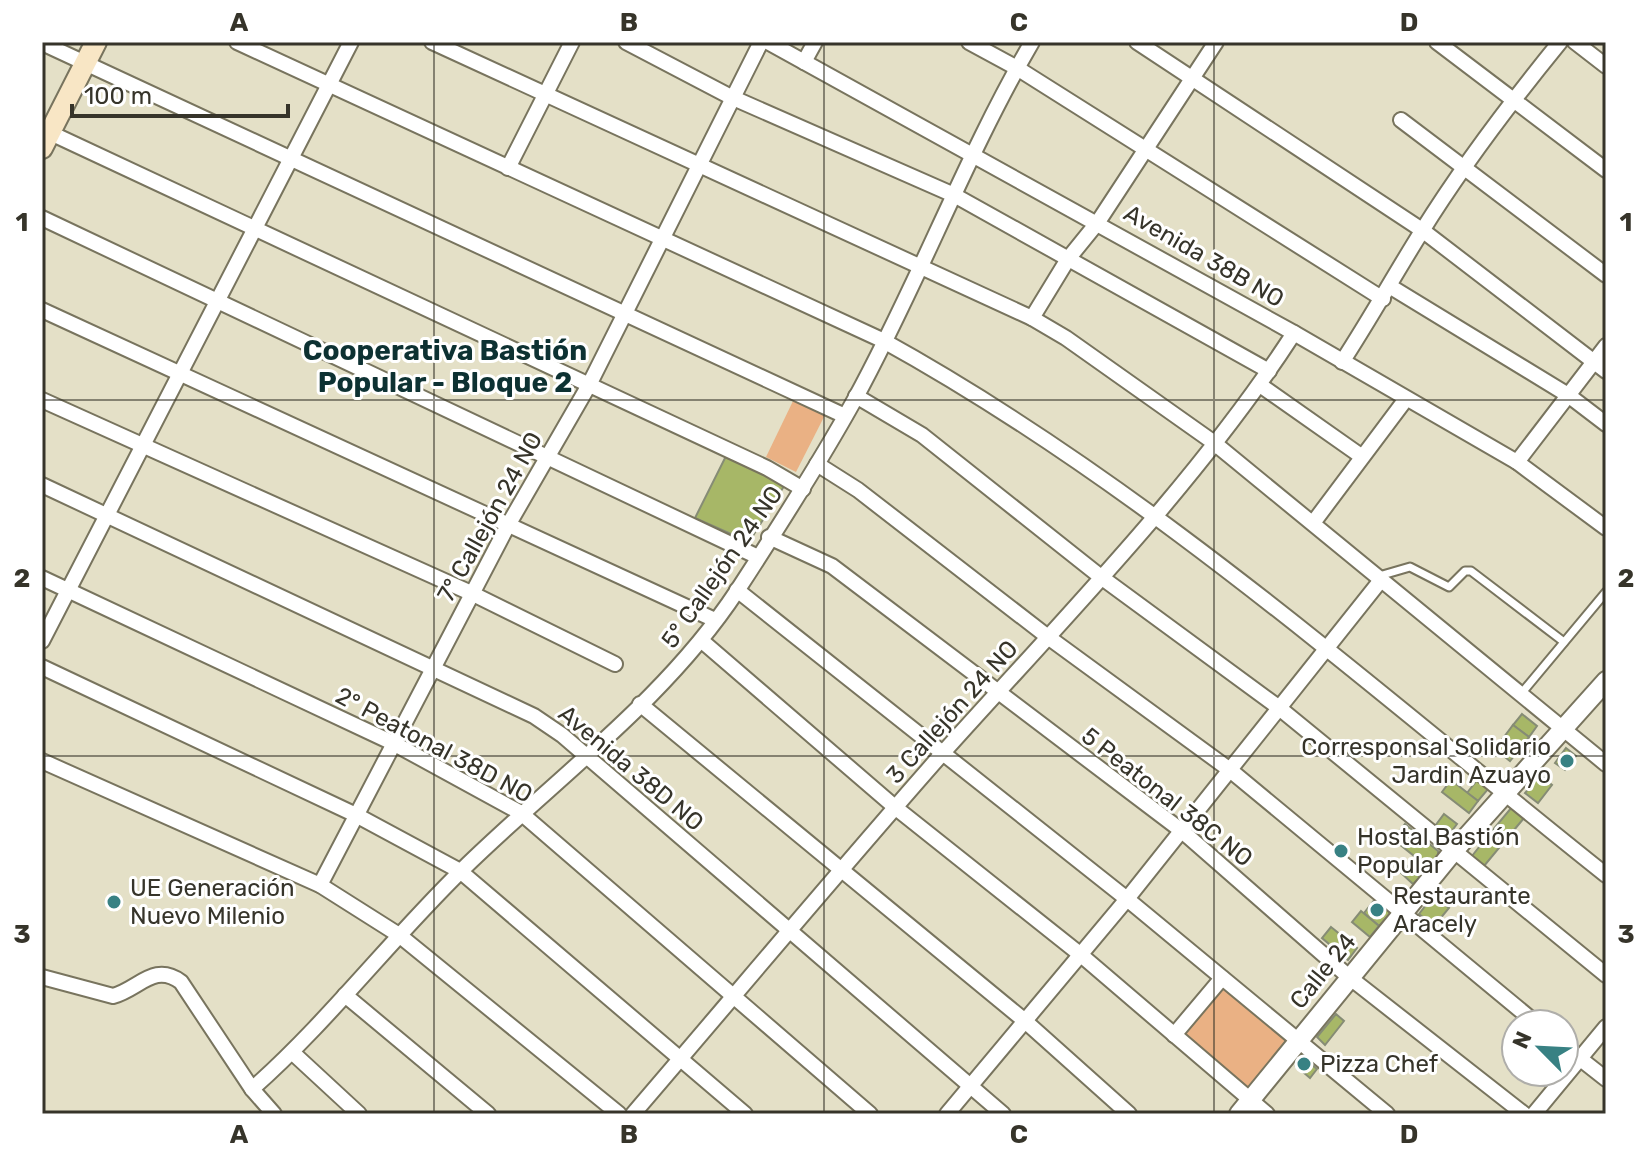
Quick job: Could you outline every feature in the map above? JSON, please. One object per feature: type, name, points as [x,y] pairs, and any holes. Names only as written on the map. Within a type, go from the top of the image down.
[{"type":"main road","points":[[45,137],[96,42]]},
{"type":"street","points":[[237,42],[882,340],[963,385],[1152,515],[1606,875]]},
{"type":"street","points":[[42,641],[351,42]]},
{"type":"street","points":[[432,42],[918,269],[1032,318],[1066,338],[1213,442],[1606,764]]},
{"type":"street","points":[[508,168],[572,42]]},
{"type":"street","points":[[626,42],[731,97],[954,195],[1269,371]]},
{"type":"street","name":"7° Callejón 24 NO","points":[[320,885],[471,593],[589,385],[663,240],[696,166],[761,42]]},
{"type":"street","name":"Avenida 38B NO","points":[[768,42],[1098,222],[1517,462],[1606,528]]},
{"type":"street","points":[[804,62],[815,42]]},
{"type":"street","points":[[969,42],[1017,68],[1146,150],[1387,293],[1568,395],[1606,424]]},
{"type":"street","name":"5° Callejón 24 NO","points":[[252,1089],[293,1053],[460,871],[664,685],[702,641],[803,489],[845,416],[972,153],[1032,42]]},
{"type":"street","points":[[1137,42],[1422,230],[1600,366]]},
{"type":"street","points":[[1032,318],[1068,259],[1098,222],[1216,42]]},
{"type":"street","points":[[1437,42],[1514,97],[1606,170]]},
{"type":"street","points":[[1342,362],[1387,293],[1422,230],[1514,97],[1560,42]]},
{"type":"street","points":[[1575,42],[1606,66]]},
{"type":"street","points":[[42,43],[845,416]]},
{"type":"street","points":[[1401,120],[1606,275]]},
{"type":"street","points":[[45,137],[255,228],[803,489]]},
{"type":"street","points":[[42,218],[756,556]]},
{"type":"street","points":[[42,310],[507,527],[715,620]]},
{"type":"street","name":"3 Callejón 24 NO","points":[[633,1114],[942,754],[1101,577],[1260,385],[1294,333]]},
{"type":"street","points":[[1517,462],[1568,395],[1600,366],[1606,346]]},
{"type":"street","points":[[1260,385],[1361,456]]},
{"type":"street","points":[[856,396],[922,435],[1101,577],[1278,707],[1452,853],[1606,975]]},
{"type":"street","points":[[1313,523],[1406,399]]},
{"type":"street","points":[[42,400],[471,593],[615,664]]},
{"type":"street","points":[[817,464],[858,490],[1048,637],[1230,770],[1517,1008]]},
{"type":"street","name":"Avenida 38D NO","points":[[42,485],[534,716],[585,756],[1003,1114]]},
{"type":"street","name":"5 Peatonal 38C NO","points":[[769,537],[832,566],[1182,831],[1349,977],[1524,1114]]},
{"type":"street","name":"2° Peatonal 38D NO","points":[[42,578],[393,743],[521,813],[870,1114]]},
{"type":"street","points":[[947,1114],[1182,831],[1379,578]]},
{"type":"street","points":[[737,590],[1127,899],[1387,1114]]},
{"type":"street","points":[[702,641],[896,808],[1081,955],[1174,1035],[1244,1107],[1267,1114]]},
{"type":"street","points":[[42,667],[356,815],[460,871],[745,1114]]},
{"type":"street","name":"Calle 24","points":[[1244,1107],[1401,913],[1606,681]]},
{"type":"street","points":[[640,704],[1025,1021],[1129,1114]]},
{"type":"street","points":[[42,761],[320,885],[399,935],[619,1114]]},
{"type":"street","points":[[42,977],[113,996],[157,974],[170,974],[181,982],[252,1089],[274,1114]]},
{"type":"street","points":[[1174,1035],[1222,978]]},
{"type":"street","points":[[345,995],[488,1114]]},
{"type":"street","points":[[1606,1027],[1580,1059],[1606,1079]]},
{"type":"street","points":[[293,1053],[359,1114]]},
{"type":"street","points":[[1534,1114],[1556,1088]]},
{"type":"lane","points":[[1379,578],[1410,567],[1449,587],[1465,571],[1471,571],[1564,642]]},
{"type":"lane","points":[[1520,695],[1606,592]]},
{"type":"shaded area","points":[[793,401],[825,415],[796,472],[766,457]]},
{"type":"shaded area","points":[[1222,987],[1290,1042],[1250,1093],[1180,1035]]},
{"type":"building","points":[[726,456],[786,483],[749,542],[695,518]]},
{"type":"building","points":[[1522,714],[1537,726],[1529,737],[1513,725]]},
{"type":"building","points":[[1513,725],[1529,737],[1510,761],[1495,749]]},
{"type":"building","points":[[1566,748],[1576,756],[1565,770],[1555,763]]},
{"type":"building","points":[[1540,775],[1552,785],[1538,803],[1525,793]]},
{"type":"building","points":[[1478,779],[1489,788],[1478,801],[1467,793]]},
{"type":"building","points":[[1451,780],[1478,801],[1469,813],[1442,792]]},
{"type":"building","points":[[1512,807],[1524,818],[1504,842],[1491,832]]},
{"type":"building","points":[[1444,814],[1457,824],[1448,836],[1435,826]]},
{"type":"building","points":[[1405,824],[1438,851],[1429,868],[1393,839]]},
{"type":"building","points":[[1491,832],[1504,842],[1484,866],[1472,856]]},
{"type":"building","points":[[1406,865],[1420,877],[1413,884],[1400,872]]},
{"type":"building","points":[[1433,896],[1449,908],[1434,926],[1419,914]]},
{"type":"building","name":"Restaurante Aracely","points":[[1376,898],[1389,908],[1390,914],[1379,926],[1364,913]]},
{"type":"building","points":[[1361,911],[1379,926],[1370,937],[1352,922]]},
{"type":"building","points":[[1331,927],[1357,948],[1348,960],[1322,938]]},
{"type":"building","points":[[1336,1014],[1344,1021],[1325,1045],[1317,1037]]},
{"type":"building","points":[[1303,1058],[1317,1069],[1310,1078],[1296,1066]]},
{"type":"place","name":"Corresponsal Solidario Jardin Azuayo","points":[[1567,761]]},
{"type":"place","name":"Hostal Bastión Popular","points":[[1341,851]]},
{"type":"place","name":"UE Generación Nuevo Milenio","points":[[114,902]]},
{"type":"place","name":"Restaurante Aracely","points":[[1377,910]]},
{"type":"place","name":"Pizza Chef","points":[[1304,1064]]},
{"type":"district","name":"Cooperativa Bastión Popular - Bloque 2","points":[[445,366]]}]
